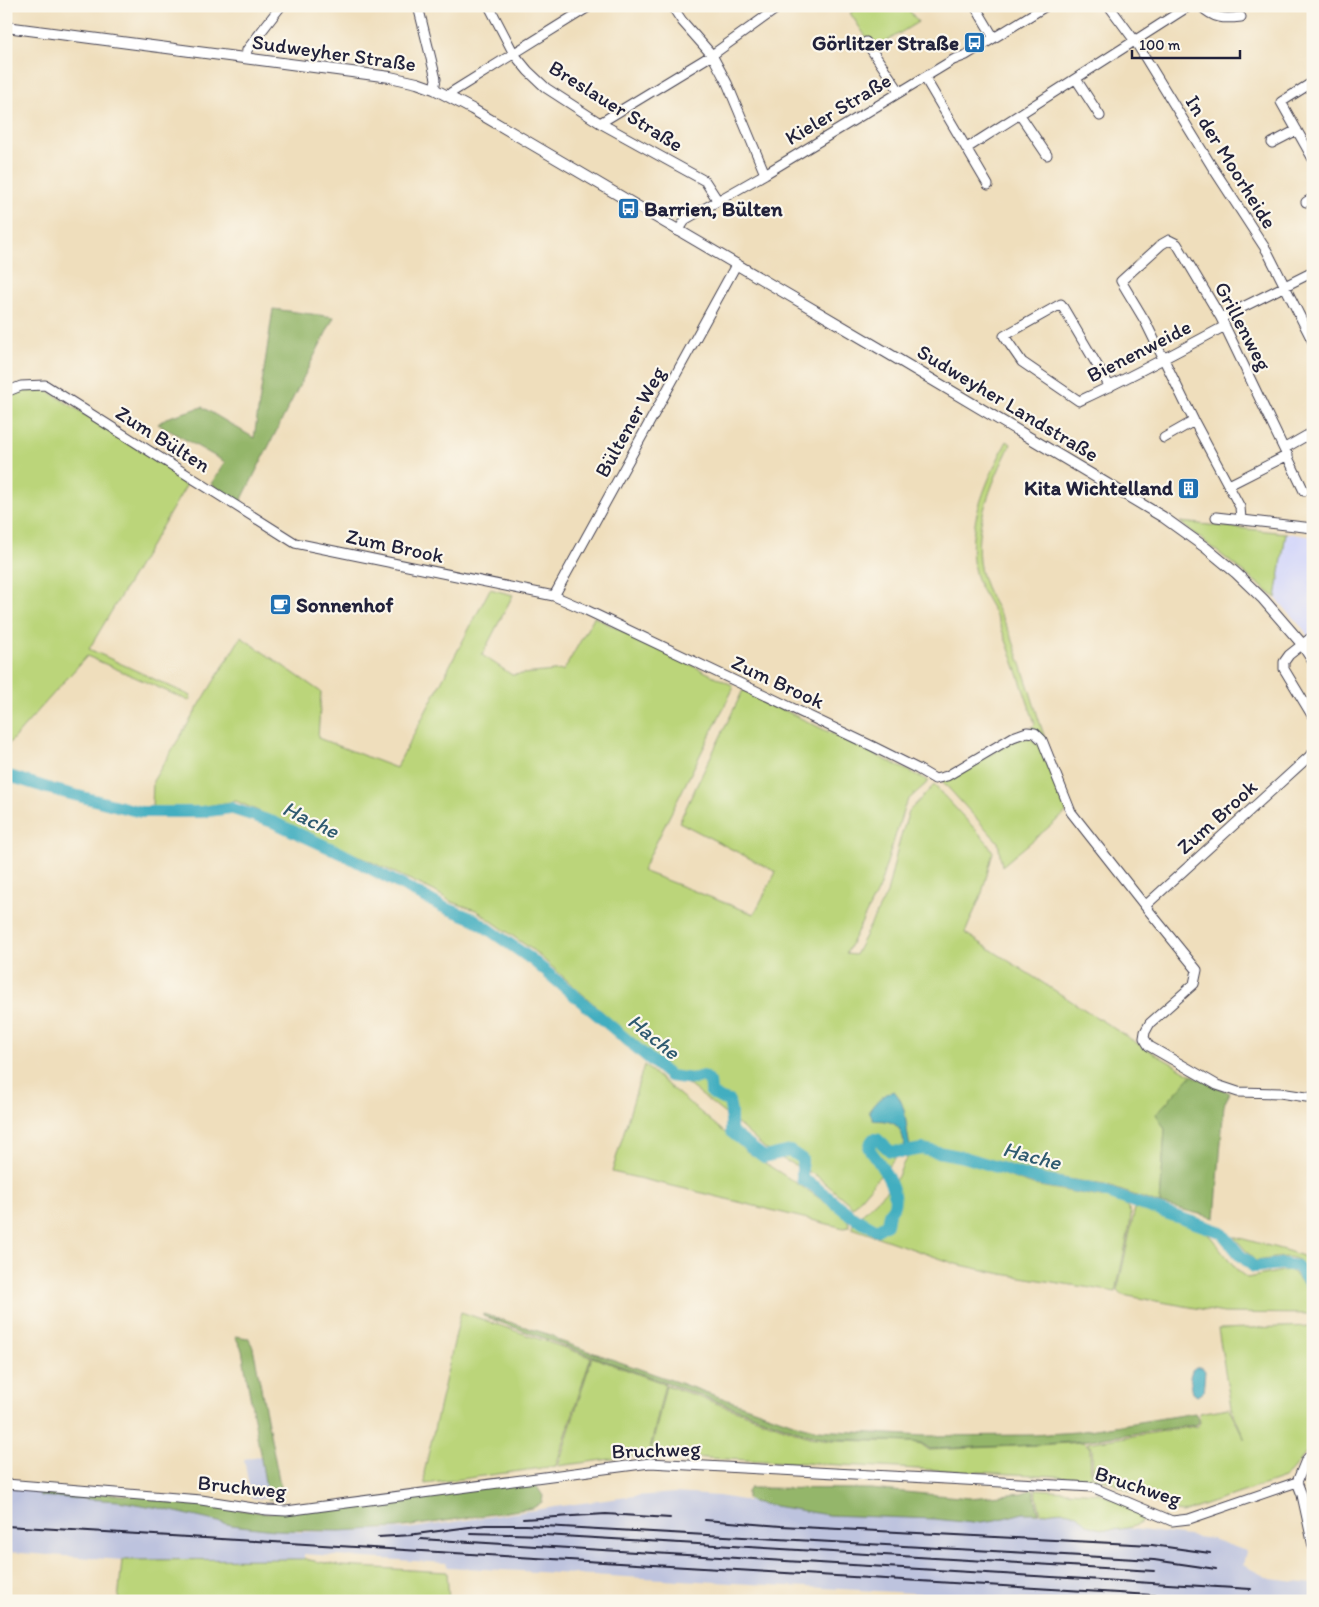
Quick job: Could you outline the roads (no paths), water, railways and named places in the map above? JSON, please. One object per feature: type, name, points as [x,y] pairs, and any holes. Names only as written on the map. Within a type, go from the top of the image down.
[{"type":"main road","name":"Sudweyher Straße","points":[[6,27],[390,77],[417,83],[448,96],[678,231]]},
{"type":"main road","name":"Sudweyher Landstraße","points":[[678,231],[1163,517],[1206,548],[1236,573],[1263,599],[1302,644],[1313,661]]},
{"type":"street","points":[[246,58],[247,50],[281,6]]},
{"type":"street","points":[[418,6],[436,79],[434,89]]},
{"type":"street","name":"Breslauer Straße","points":[[489,6],[514,54],[546,88],[600,122],[705,181],[718,201]]},
{"type":"street","points":[[448,96],[590,6]]},
{"type":"street","points":[[672,6],[682,21],[712,55],[727,83],[765,174]]},
{"type":"street","points":[[600,122],[712,55],[780,6]]},
{"type":"street","points":[[975,6],[994,38]]},
{"type":"street","name":"Kieler Straße","points":[[678,231],[686,219],[1046,6]]},
{"type":"street","name":"In der Moorheide","points":[[1109,6],[1135,41],[1267,251],[1313,342]]},
{"type":"street","points":[[967,148],[1190,6]]},
{"type":"street","points":[[1201,6],[1216,18],[1241,16]]},
{"type":"street","points":[[866,42],[900,92]]},
{"type":"street","points":[[924,78],[988,185]]},
{"type":"street","points":[[1076,79],[1100,116]]},
{"type":"street","points":[[1313,82],[1281,102],[1313,159]]},
{"type":"street","points":[[1020,116],[1047,155]]},
{"type":"street","points":[[1272,143],[1297,130]]},
{"type":"street","name":"Grillenweg","points":[[1164,360],[1145,321],[1121,281],[1162,244],[1170,240],[1178,244],[1223,322],[1304,491]]},
{"type":"street","name":"Bültener Weg","points":[[554,596],[736,265]]},
{"type":"street","name":"Bienenweide","points":[[1110,387],[1061,304],[1004,336],[1022,362],[1079,401],[1110,387],[1164,360],[1284,285],[1313,272]]},
{"type":"street","points":[[1164,360],[1240,507],[1242,519]]},
{"type":"street","name":"Zum Bülten","points":[[6,392],[21,386],[45,385],[295,543]]},
{"type":"street","points":[[1164,438],[1194,421]]},
{"type":"street","points":[[1229,485],[1286,451],[1313,432]]},
{"type":"street","points":[[1216,517],[1313,528]]},
{"type":"street","name":"Zum Brook","points":[[295,543],[554,596],[874,747],[935,780],[947,776],[1013,737],[1027,732],[1035,733],[1042,740],[1071,812],[1197,970],[1194,984],[1150,1023],[1144,1038],[1149,1046],[1217,1085],[1238,1092],[1313,1098]]},
{"type":"street","points":[[1313,636],[1289,655],[1284,662],[1284,669],[1313,717]]},
{"type":"street","name":"Zum Brook","points":[[1145,906],[1313,754]]},
{"type":"street","points":[[1313,1452],[1306,1460],[1297,1482],[1302,1495],[1313,1546]]},
{"type":"street","name":"Bruchweg","points":[[6,1484],[201,1500],[286,1511],[650,1463],[1092,1487],[1172,1521],[1190,1520],[1297,1482]]},
{"type":"water","points":[[894,1091],[902,1103],[910,1146],[922,1149],[905,1152],[903,1137],[899,1128],[891,1122],[873,1120],[869,1111],[871,1108],[883,1096]]},
{"type":"water","points":[[1196,1367],[1202,1367],[1205,1371],[1203,1392],[1197,1396],[1193,1393],[1190,1377],[1192,1370]]},
{"type":"waterway","name":"Hache","points":[[6,775],[51,789],[141,812],[201,812],[230,808],[273,822],[343,854],[443,907],[474,919],[531,959],[670,1076],[693,1079],[703,1076],[708,1079],[711,1093],[729,1101],[731,1132],[764,1157],[790,1151],[802,1159],[802,1179],[814,1186],[850,1215],[877,1230],[887,1224],[895,1199],[887,1176],[869,1149],[873,1139],[877,1139],[890,1151],[905,1152],[922,1149],[964,1157],[1036,1179],[1102,1191],[1221,1232],[1240,1255],[1254,1267],[1282,1264],[1297,1266],[1313,1288]]},
{"type":"railway","points":[[523,1519],[606,1514],[670,1518]]},
{"type":"railway","points":[[705,1520],[781,1526],[1152,1545],[1210,1553]]},
{"type":"railway","points":[[408,1535],[485,1525],[526,1525],[1154,1560],[1216,1569]]},
{"type":"railway","points":[[6,1526],[1251,1601]]},
{"type":"railway","points":[[470,1533],[544,1535],[1154,1571]]},
{"type":"railway","points":[[378,1537],[413,1535]]},
{"type":"railway","points":[[420,1539],[1251,1589]]},
{"type":"place","name":"Görlitzer Straße","points":[[975,43]]},
{"type":"place","name":"Barrien, Bülten","points":[[628,209]]},
{"type":"place","name":"Kita Wichtelland","points":[[1189,488]]},
{"type":"place","name":"Sonnenhof","points":[[280,605]]}]
